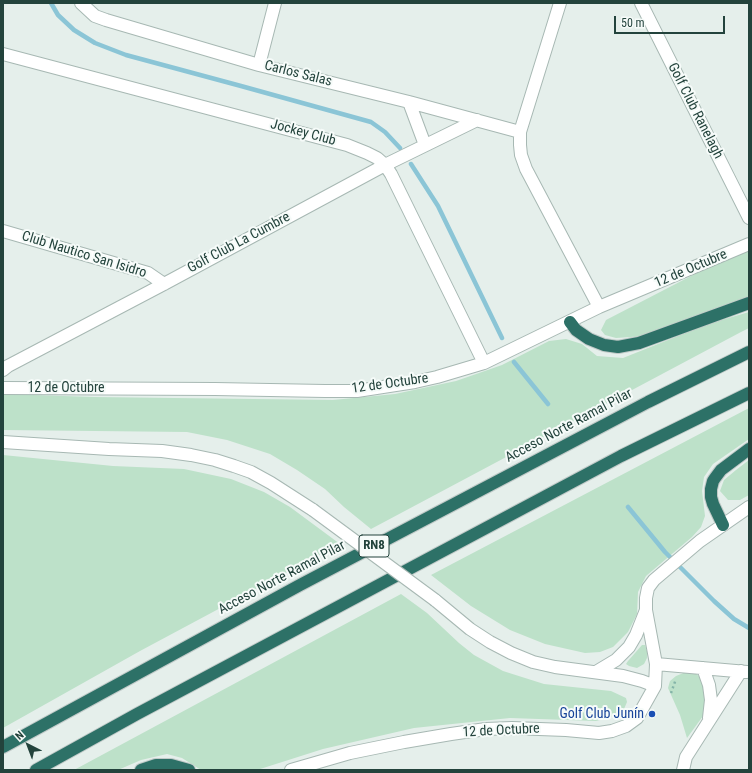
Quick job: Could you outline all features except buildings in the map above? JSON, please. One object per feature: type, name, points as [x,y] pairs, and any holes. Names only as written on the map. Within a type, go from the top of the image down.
[{"type":"highway","points":[[570,322],[576,330],[588,339],[604,345],[618,347],[639,343],[749,303]]},
{"type":"highway","name":"Acceso Norte Ramal Pilar","points":[[3,747],[307,581],[641,406],[749,352]]},
{"type":"highway","name":"RN8","points":[[36,770],[137,714],[607,464],[749,393]]},
{"type":"highway","points":[[723,525],[711,497],[713,481],[724,467],[749,449]]},
{"type":"highway","points":[[140,770],[156,765],[188,770]]},
{"type":"street","name":"Carlos Salas","points":[[81,3],[95,16],[106,20],[259,65],[409,102],[520,132]]},
{"type":"street","points":[[259,65],[275,3]]},
{"type":"street","points":[[560,3],[520,132],[521,155],[526,169],[599,307]]},
{"type":"street","name":"Golf Club Ranelagh","points":[[641,3],[749,218]]},
{"type":"street","name":"Jockey Club","points":[[3,54],[347,145],[377,158],[385,165],[391,174],[484,363]]},
{"type":"street","points":[[409,102],[425,145]]},
{"type":"street","name":"Golf Club La Cumbre","points":[[3,370],[385,165],[477,120]]},
{"type":"street","name":"Club Nautico San Isidro","points":[[3,231],[148,273],[164,284]]},
{"type":"street","name":"12 de Octubre","points":[[3,388],[357,391],[415,382],[484,363],[599,307],[749,244]]},
{"type":"street","points":[[3,442],[162,451],[215,460],[251,472],[313,510],[435,600],[470,629],[490,642],[533,662],[555,667],[623,676],[655,686]]},
{"type":"street","name":"12 de Octubre","points":[[291,770],[373,748],[486,729],[512,728],[599,733],[626,726],[636,718],[655,686],[656,664],[646,610],[648,588],[654,580],[700,541],[749,507]]},
{"type":"street","points":[[596,672],[616,660],[629,647],[636,635],[646,610]]},
{"type":"street","points":[[656,664],[745,671]]},
{"type":"street","points":[[703,668],[709,685],[711,700],[709,722]]},
{"type":"street","points":[[683,770],[686,757],[745,671]]},
{"type":"path","points":[[671,694],[676,676]]},
{"type":"green space","points":[[749,251],[749,297],[645,336],[616,338],[605,335],[601,330],[606,320],[720,261]]},
{"type":"green space","points":[[749,312],[749,328],[371,529],[325,489],[297,470],[270,454],[227,440],[187,432],[3,430],[3,394],[94,397],[333,400],[395,394],[456,381],[502,365],[549,341],[566,339],[582,344],[597,356],[623,358],[708,324]]},
{"type":"green space","points":[[749,408],[749,439],[713,464],[704,477],[702,491],[705,516],[701,527],[692,537],[646,576],[638,592],[637,614],[628,632],[613,647],[600,652],[585,653],[545,644],[510,630],[471,606],[431,575]]},
{"type":"green space","points":[[3,455],[113,466],[184,469],[231,479],[264,492],[290,507],[340,544],[140,651],[3,728]]},
{"type":"green space","points":[[749,460],[749,495],[740,500],[728,500],[720,491],[724,480]]},
{"type":"green space","points":[[401,594],[427,613],[474,655],[503,671],[544,684],[611,691],[626,698],[627,702],[624,709],[614,716],[596,721],[510,718],[414,728],[323,749],[257,770],[201,770],[182,758],[167,754],[141,760],[118,770],[74,770]]},
{"type":"green space","points":[[642,645],[645,645],[647,651],[647,658],[644,664],[637,668],[626,664],[628,661]]},
{"type":"green space","points":[[686,672],[695,673],[701,678],[707,703],[703,716],[687,738],[680,715],[668,688],[670,681],[676,676]]},
{"type":"waterway","points":[[51,3],[58,15],[74,30],[95,43],[126,55],[371,122],[385,132],[400,148]]},
{"type":"waterway","points":[[411,164],[438,206],[502,338]]},
{"type":"waterway","points":[[514,362],[548,404]]},
{"type":"waterway","points":[[628,507],[665,552],[714,601],[734,619],[749,628]]},
{"type":"place","name":"Golf Club Junín","points":[[652,714]]}]
